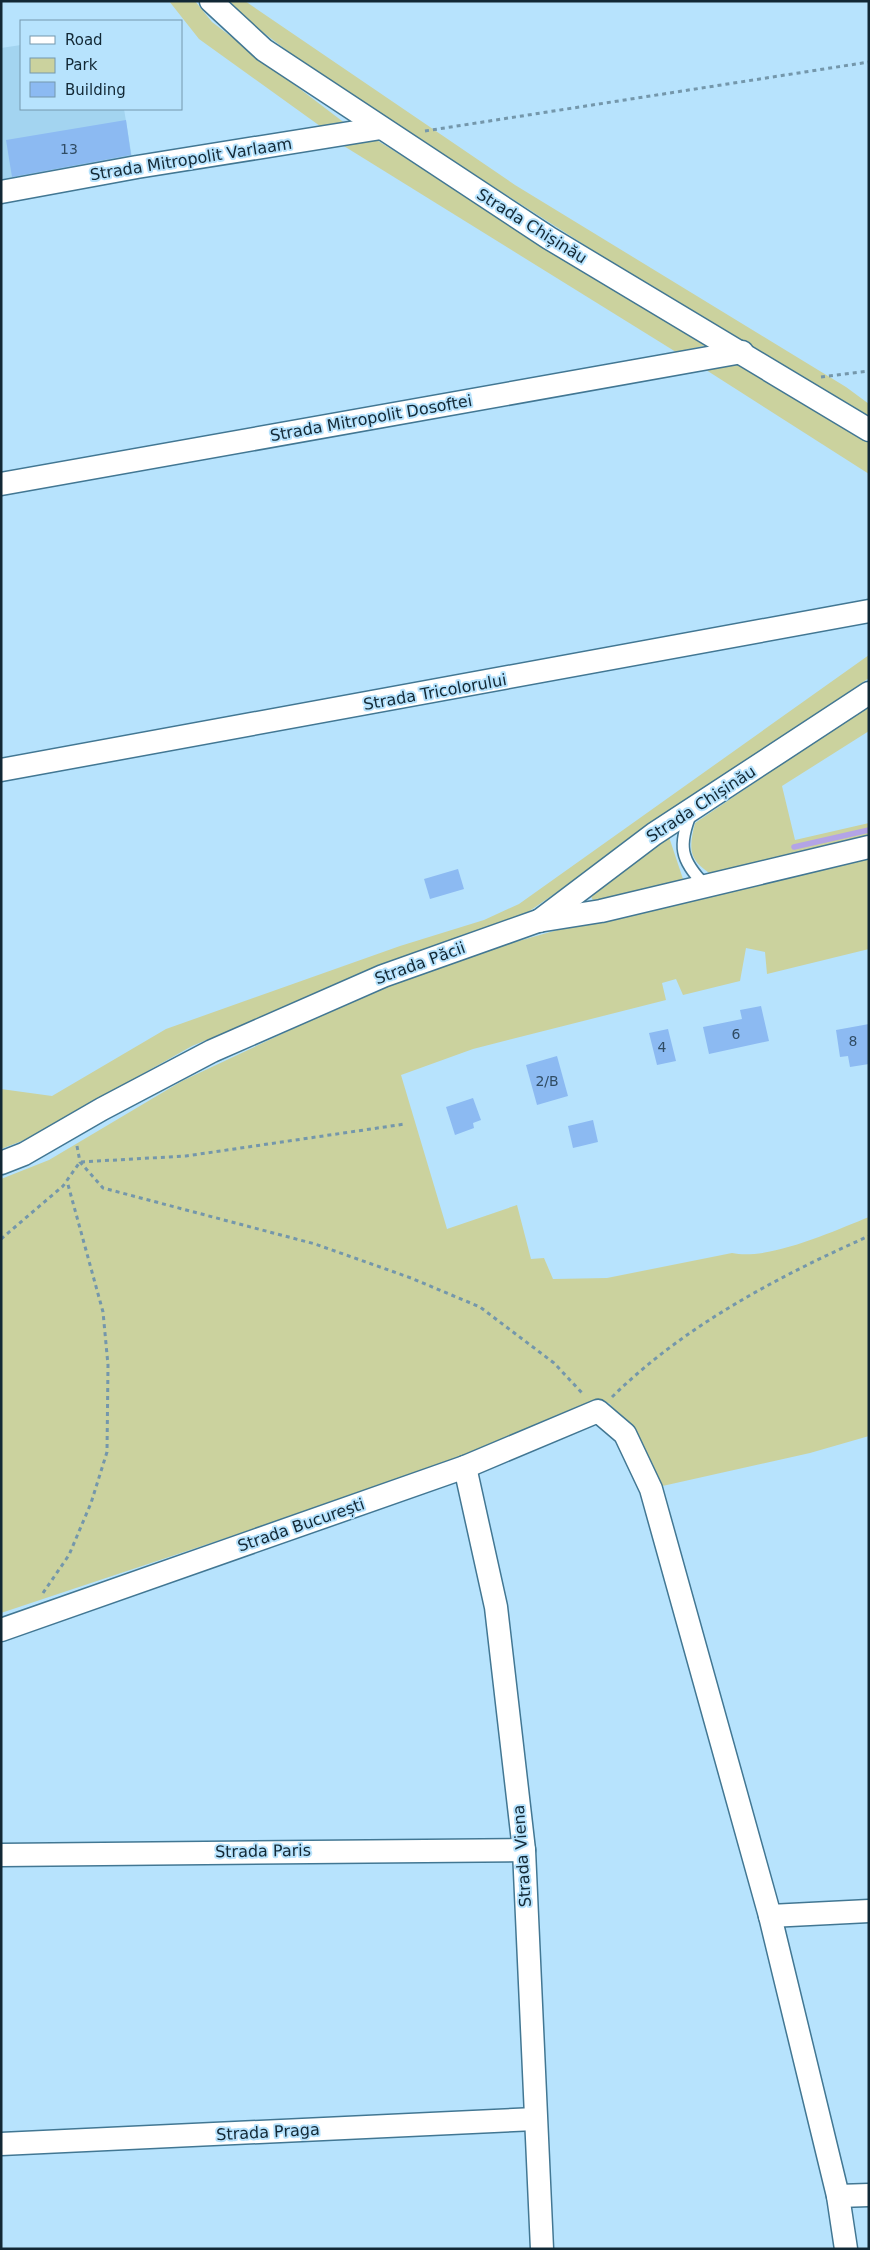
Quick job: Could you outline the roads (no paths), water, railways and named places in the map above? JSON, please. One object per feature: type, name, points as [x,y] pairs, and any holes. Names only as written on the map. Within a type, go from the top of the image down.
[{"type":"street","name":"Strada Chișinău","points":[[211,1],[264,50],[386,132],[549,238],[742,352],[869,430]]},
{"type":"street","name":"Strada Mitropolit Varlaam","points":[[1,192],[137,167],[386,132]]},
{"type":"street","name":"Strada Mitropolit Dosoftei","points":[[1,484],[742,352]]},
{"type":"street","name":"Strada Tricolorului","points":[[1,770],[583,665],[869,611]]},
{"type":"street","name":"Strada Chișinău","points":[[538,921],[654,834],[692,811],[869,693]]},
{"type":"street","name":"Strada Păcii","points":[[1,1163],[24,1154],[212,1051],[303,1009],[383,976],[538,921],[601,911],[705,885],[869,848]]},
{"type":"street","name":"Strada București","points":[[1,1630],[465,1467],[598,1411],[625,1434],[651,1489],[770,1916]]},
{"type":"street","name":"Strada Viena","points":[[465,1467],[496,1606],[524,1850],[542,2249]]},
{"type":"street","name":"Strada Paris","points":[[1,1855],[524,1850]]},
{"type":"street","points":[[846,2249],[838,2196],[770,1916],[869,1911]]},
{"type":"street","name":"Strada Praga","points":[[1,2144],[535,2119]]},
{"type":"street","points":[[838,2196],[869,2195]]},
{"type":"lane","points":[[692,811],[683,833],[683,856],[691,872],[705,885]]},
{"type":"waterway","points":[[794,847],[869,830]]}]
